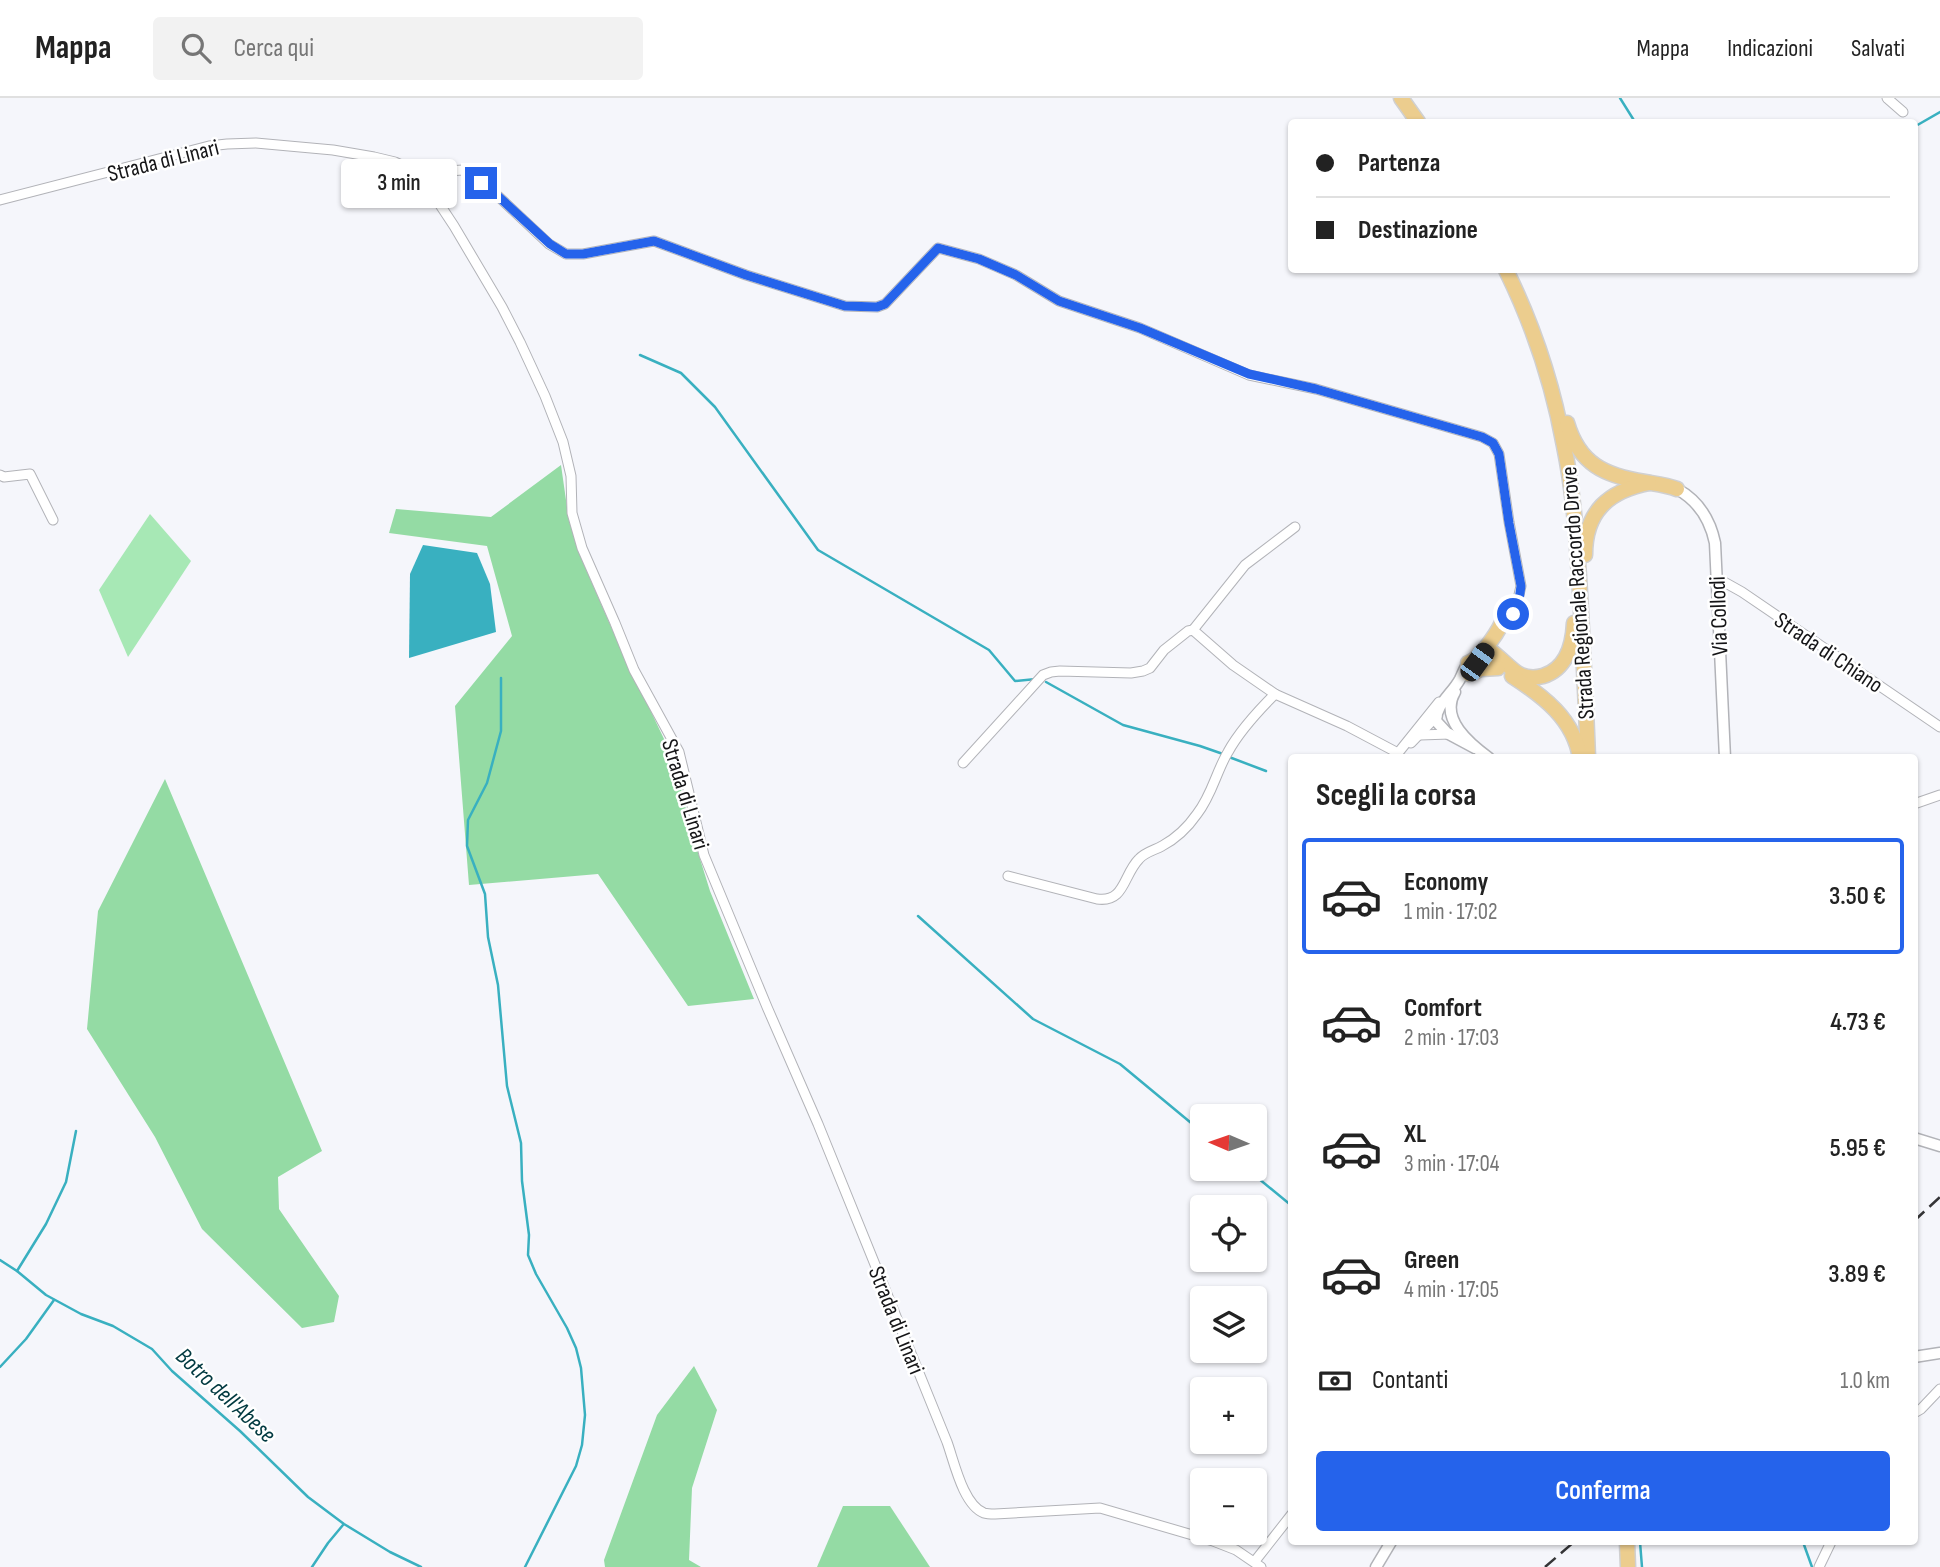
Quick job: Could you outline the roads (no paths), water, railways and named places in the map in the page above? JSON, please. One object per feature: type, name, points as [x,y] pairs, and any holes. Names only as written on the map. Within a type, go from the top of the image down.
[{"type":"main road","points":[[1401,98],[1416,119]]},
{"type":"main road","name":"Strada Regionale Raccordo Drove","points":[[1507,273],[1536,341],[1553,396],[1569,475],[1576,536],[1588,754]]},
{"type":"main road","points":[[1536,341],[1550,363],[1569,430],[1580,452],[1606,472],[1678,489]]},
{"type":"main road","points":[[1503,622],[1488,643],[1486,651],[1490,661],[1519,674],[1535,677],[1550,673],[1565,659],[1572,642],[1574,622],[1567,506],[1569,475]]},
{"type":"main road","points":[[1587,723],[1592,688],[1585,556],[1588,530],[1593,516],[1609,498],[1623,490],[1649,483]]},
{"type":"main road","points":[[1501,664],[1503,622]]},
{"type":"main road","points":[[1467,669],[1486,651]]},
{"type":"main road","points":[[1467,669],[1501,664]]},
{"type":"main road","points":[[1501,664],[1560,714],[1574,735],[1579,754]]},
{"type":"main road","points":[[1626,1545],[1628,1567]]},
{"type":"street","points":[[1887,98],[1903,112]]},
{"type":"street","name":"Strada di Linari","points":[[0,200],[200,148],[228,144],[266,144],[374,157],[419,173],[502,307],[545,396],[563,442],[571,476],[572,513],[582,548],[634,670],[679,752],[704,855],[818,1124],[947,1442],[964,1491],[973,1505],[982,1512],[995,1514],[1100,1508],[1213,1541],[1236,1550],[1258,1564]]},
{"type":"street","points":[[419,173],[463,170],[499,197],[550,244],[566,254],[583,254],[654,241],[746,275],[845,306],[877,307],[885,304],[938,248],[979,259],[1016,275],[1059,301],[1140,328],[1249,374],[1316,389],[1482,437],[1493,443],[1499,454],[1518,576],[1514,597],[1503,622],[1420,730],[1397,754]]},
{"type":"street","points":[[0,475],[4,477],[30,474],[52,520]]},
{"type":"street","name":"Via Collodi","points":[[1678,489],[1696,502],[1709,523],[1716,546],[1725,754]]},
{"type":"street","points":[[963,763],[1043,676],[1060,671],[1118,673],[1150,668],[1164,650],[1184,633],[1193,631],[1245,565],[1295,527]]},
{"type":"street","name":"Strada di Chiano","points":[[1717,578],[1742,592],[1940,727]]},
{"type":"street","points":[[1193,631],[1233,665],[1275,694],[1347,726],[1394,754]]},
{"type":"street","points":[[1420,730],[1436,718],[1467,669]]},
{"type":"street","points":[[1467,669],[1437,710],[1436,718],[1439,725],[1452,729],[1483,754]]},
{"type":"street","points":[[1008,876],[1097,900],[1106,901],[1113,898],[1119,893],[1140,857],[1177,837],[1197,815],[1209,796],[1226,755],[1256,713],[1275,694]]},
{"type":"street","points":[[1452,696],[1452,729]]},
{"type":"street","points":[[1420,730],[1452,729]]},
{"type":"street","points":[[1918,803],[1940,795]]},
{"type":"street","points":[[1918,1139],[1940,1146]]},
{"type":"street","points":[[1918,1356],[1940,1353]]},
{"type":"street","points":[[1918,1411],[1940,1389]]},
{"type":"street","points":[[1258,1564],[1288,1520]]},
{"type":"street","points":[[1376,1567],[1389,1545]]},
{"type":"street","points":[[1819,1567],[1829,1545]]},
{"type":"water","points":[[423,545],[477,553],[490,584],[496,632],[409,658],[410,574]]},
{"type":"waterway","points":[[1620,98],[1633,119]]},
{"type":"waterway","points":[[1918,125],[1940,112]]},
{"type":"waterway","points":[[640,355],[681,373],[715,407],[818,550],[989,650],[1015,681],[1036,679]]},
{"type":"waterway","points":[[501,678],[501,731],[487,783],[468,820],[467,846],[485,894],[488,937],[498,985],[507,1086],[521,1143],[522,1181],[529,1235],[528,1255],[576,1348],[581,1368],[585,1415],[582,1445],[576,1466],[525,1567]]},
{"type":"waterway","points":[[1046,682],[1123,725],[1223,754]]},
{"type":"waterway","points":[[1229,757],[1266,771]]},
{"type":"waterway","points":[[918,916],[1033,1019],[1120,1064],[1190,1122]]},
{"type":"waterway","points":[[17,1271],[46,1224],[66,1182],[76,1131]]},
{"type":"waterway","points":[[1262,1181],[1288,1203]]},
{"type":"waterway","name":"Botro dell'Abese","points":[[0,1260],[46,1295],[81,1314],[113,1326],[152,1349],[172,1371],[240,1431],[308,1497],[344,1524],[421,1567]]},
{"type":"waterway","points":[[0,1367],[26,1339],[54,1300]]},
{"type":"waterway","points":[[312,1567],[343,1525]]},
{"type":"waterway","points":[[1640,1545],[1642,1567]]},
{"type":"waterway","points":[[1804,1545],[1812,1567]]},
{"type":"railway","points":[[1918,1217],[1940,1197]]},
{"type":"railway","points":[[1545,1567],[1571,1545]]}]
